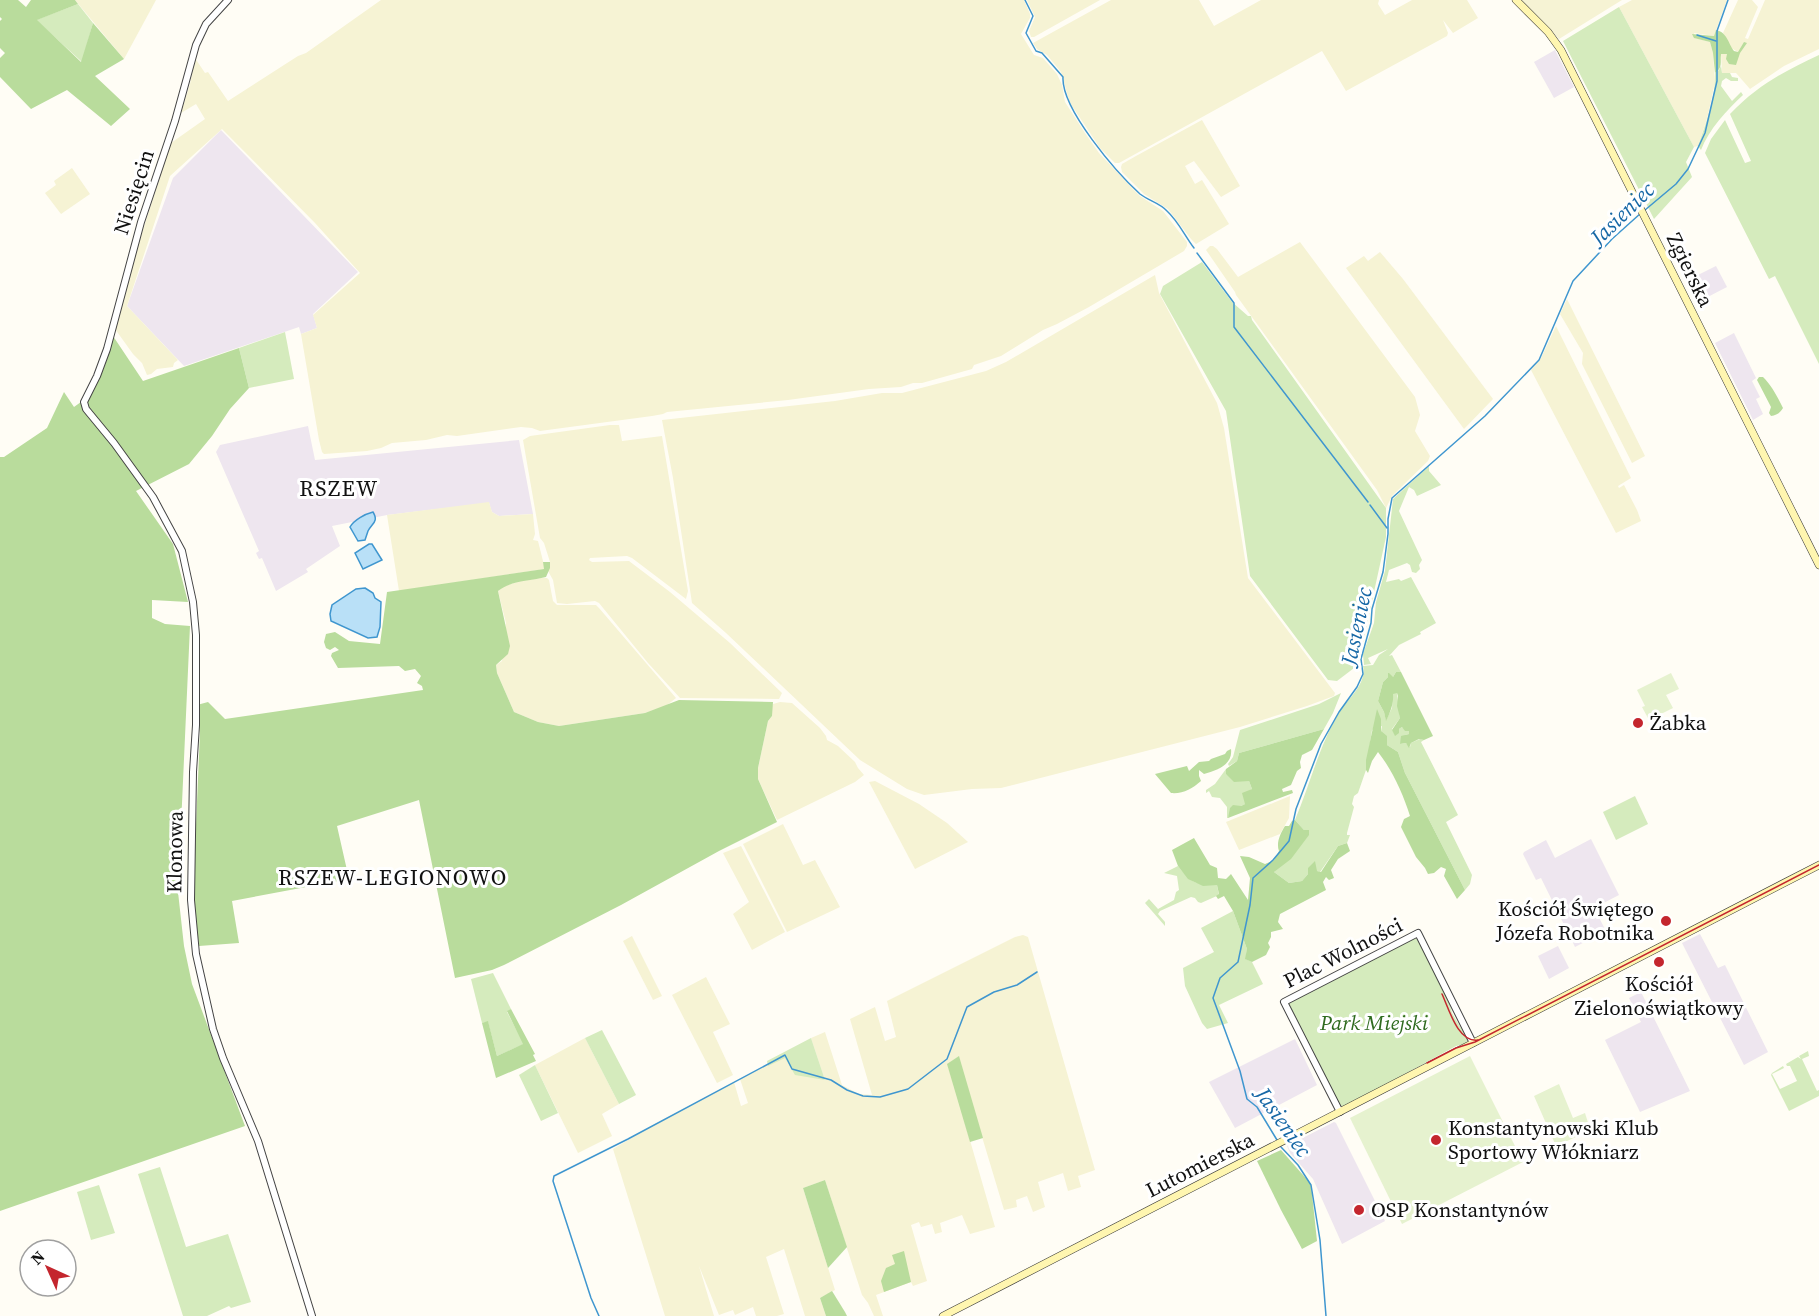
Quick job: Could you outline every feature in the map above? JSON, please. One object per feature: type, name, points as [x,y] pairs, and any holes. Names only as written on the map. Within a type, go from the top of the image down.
[{"type":"main road","name":"Zgierska","points":[[1516,0],[1548,32],[1561,50],[1819,565]]},
{"type":"main road","name":"Lutomierska","points":[[943,1316],[1819,865]]},
{"type":"street","name":"Niesięcin","points":[[84,402],[107,349],[141,222],[175,121],[197,43],[206,24],[228,0]]},
{"type":"street","name":"Klonowa","points":[[84,402],[86,409],[153,497],[182,551],[193,602],[196,635],[191,900],[196,954],[213,1029],[258,1141],[312,1316]]},
{"type":"street","name":"Plac Wolności","points":[[1340,1112],[1284,1002],[1298,994],[1418,933],[1473,1043]]},
{"type":"shaded area","points":[[75,0],[156,0],[124,59]]},
{"type":"shaded area","points":[[381,0],[1024,0],[1030,18],[1021,34],[1034,55],[1043,58],[1057,74],[1065,102],[1085,133],[1099,153],[1140,196],[1163,211],[1187,242],[1187,246],[1184,251],[1001,356],[974,365],[972,369],[922,383],[667,412],[540,431],[521,427],[457,436],[447,435],[426,440],[392,443],[367,451],[324,454],[319,440],[301,334],[317,328],[313,315],[360,273],[315,223],[222,129],[170,176],[127,306],[178,360],[173,367],[157,369],[147,375],[142,363],[115,329],[141,236],[171,143],[205,119],[196,104],[181,113],[195,58],[228,101],[306,53]]},
{"type":"shaded area","points":[[1027,0],[1100,0],[1031,37],[1029,31],[1035,17]]},
{"type":"shaded area","points":[[1111,0],[1199,0],[1214,26],[1261,0],[1379,0],[1378,4],[1385,15],[1412,0],[1467,0],[1478,18],[1453,33],[1443,20],[1447,36],[1346,91],[1322,51],[1119,163],[1115,163],[1100,148],[1072,106],[1061,72],[1033,43]]},
{"type":"shaded area","points":[[1521,0],[1622,0],[1559,39]]},
{"type":"shaded area","points":[[1632,0],[1727,0],[1714,36],[1694,33],[1695,38],[1710,42],[1715,82],[1698,146],[1694,147],[1619,7]]},
{"type":"shaded area","points":[[1738,0],[1752,0],[1758,7],[1745,38],[1748,39],[1765,0],[1819,0],[1819,49],[1784,66],[1750,89],[1736,73],[1722,73],[1721,54],[1738,52],[1731,48],[1723,33]]},
{"type":"shaded area","points":[[1555,50],[1574,87],[1554,98],[1534,62]]},
{"type":"shaded area","points":[[1202,120],[1240,186],[1221,197],[1194,161],[1185,166],[1195,184],[1202,180],[1229,224],[1196,244],[1168,209],[1144,194],[1122,172],[1121,167],[1122,164]]},
{"type":"shaded area","points":[[221,130],[358,272],[313,314],[317,328],[301,334],[299,327],[184,366],[127,306],[173,178]]},
{"type":"shaded area","points":[[72,168],[90,194],[61,214],[45,193],[56,185],[54,181]]},
{"type":"shaded area","points":[[1300,242],[1415,397],[1420,415],[1415,431],[1430,456],[1428,461],[1392,496],[1386,508],[1377,490],[1206,250],[1210,246],[1217,249],[1238,277]]},
{"type":"shaded area","points":[[1380,252],[1493,399],[1464,429],[1346,268],[1364,256],[1368,261]]},
{"type":"shaded area","points":[[1716,266],[1727,287],[1698,302],[1688,280]]},
{"type":"shaded area","points":[[1155,275],[1159,293],[1217,403],[1224,428],[1248,578],[1335,693],[1334,696],[1240,727],[1001,788],[924,795],[907,789],[860,760],[692,603],[662,420],[835,401],[882,393],[902,393],[986,371],[1006,362]]},
{"type":"shaded area","points":[[1567,299],[1645,456],[1632,463],[1582,364],[1583,353],[1560,314]]},
{"type":"shaded area","points":[[1556,326],[1631,478],[1618,486],[1619,488],[1624,485],[1641,521],[1616,533],[1531,370],[1541,358]]},
{"type":"shaded area","points":[[1734,333],[1756,378],[1752,381],[1760,397],[1756,399],[1763,414],[1753,420],[1715,343]]},
{"type":"shaded area","points":[[619,425],[622,441],[662,436],[688,591],[686,599],[632,558],[627,556],[590,558],[589,560],[592,562],[629,561],[730,643],[782,693],[779,699],[680,698],[599,603],[595,601],[557,603],[553,580],[548,571],[550,562],[540,538],[523,440],[530,436]]},
{"type":"shaded area","points":[[308,426],[315,460],[519,440],[533,514],[499,516],[492,512],[489,503],[387,515],[332,526],[340,546],[306,569],[308,572],[276,591],[262,558],[259,559],[256,553],[259,551],[216,452],[220,445]]},
{"type":"shaded area","points":[[489,502],[492,512],[499,516],[533,514],[535,534],[533,540],[538,541],[545,569],[399,591],[387,515]]},
{"type":"shaded area","points":[[541,578],[549,580],[553,601],[557,605],[596,605],[676,698],[666,706],[645,713],[559,726],[538,722],[514,712],[497,673],[496,665],[502,661],[506,623],[498,591],[504,586],[520,581]]},
{"type":"shaded area","points":[[792,703],[820,728],[827,740],[838,746],[855,762],[864,775],[855,782],[777,820],[758,779],[758,768],[768,721],[772,716],[771,708],[773,704]]},
{"type":"shaded area","points":[[875,781],[919,804],[947,823],[968,842],[915,869],[869,782]]},
{"type":"shaded area","points":[[1290,796],[1289,818],[1280,834],[1239,850],[1226,822]]},
{"type":"shaded area","points":[[783,824],[803,865],[815,860],[840,907],[787,932],[743,844]]},
{"type":"shaded area","points":[[1591,839],[1619,895],[1594,908],[1606,931],[1575,947],[1541,878],[1536,880],[1523,854],[1546,840],[1555,858]]},
{"type":"shaded area","points":[[741,846],[785,932],[752,950],[733,914],[749,902],[723,853]]},
{"type":"shaded area","points":[[1700,934],[1718,968],[1725,965],[1768,1052],[1744,1065],[1682,943]]},
{"type":"shaded area","points":[[1023,935],[1028,937],[1095,1170],[1078,1176],[1081,1187],[1068,1191],[1063,1173],[1038,1182],[1045,1207],[1033,1212],[1027,1196],[1016,1200],[1017,1207],[1004,1210],[958,1057],[948,1064],[995,1227],[970,1234],[962,1215],[940,1223],[942,1232],[935,1234],[932,1224],[921,1227],[919,1222],[911,1225],[927,1281],[913,1286],[911,1282],[876,1295],[883,1316],[874,1316],[862,1295],[825,1180],[803,1188],[835,1290],[820,1298],[826,1316],[805,1316],[784,1249],[766,1257],[784,1314],[756,1316],[753,1307],[735,1315],[733,1310],[719,1315],[699,1266],[714,1316],[665,1316],[613,1149],[734,1082],[741,1106],[748,1103],[740,1079],[785,1057],[825,1080],[811,1038],[825,1032],[842,1085],[859,1094],[872,1095],[850,1019],[875,1007],[885,1041],[896,1037],[887,1001]]},
{"type":"shaded area","points":[[632,936],[662,996],[653,1000],[623,941]]},
{"type":"shaded area","points":[[1558,946],[1569,968],[1549,979],[1538,956]]},
{"type":"shaded area","points":[[706,977],[730,1024],[713,1032],[733,1075],[717,1083],[672,995]]},
{"type":"shaded area","points":[[1641,992],[1690,1091],[1640,1112],[1605,1040],[1641,1022],[1629,998]]},
{"type":"shaded area","points":[[585,1038],[619,1104],[602,1114],[612,1136],[578,1153],[535,1065]]},
{"type":"shaded area","points":[[1295,1039],[1317,1085],[1235,1128],[1209,1082]]},
{"type":"shaded area","points":[[1334,1122],[1385,1221],[1342,1244],[1313,1179],[1290,1153],[1287,1146]]},
{"type":"green space","points":[[0,0],[18,0],[26,7],[31,0],[75,0],[78,4],[37,20],[81,62],[93,23],[124,59],[95,76],[130,109],[111,126],[67,90],[31,109],[0,77],[0,58],[5,53],[0,48],[0,21],[2,19]]},
{"type":"green space","points":[[78,4],[93,23],[82,62],[36,20]]},
{"type":"green space","points":[[1619,7],[1694,147],[1686,162],[1692,177],[1654,219],[1563,41]]},
{"type":"green space","points":[[1716,30],[1725,35],[1734,51],[1738,52],[1744,42],[1747,43],[1736,65],[1729,64],[1726,59],[1727,54],[1721,54],[1720,67],[1715,73],[1710,42],[1694,38],[1692,34],[1714,36]]},
{"type":"green space","points":[[1819,55],[1819,364],[1775,276],[1769,279],[1705,153],[1711,139],[1725,120],[1745,163],[1751,161],[1730,114],[1771,80]]},
{"type":"green space","points":[[1721,66],[1722,73],[1730,73],[1732,77],[1738,78],[1738,81],[1726,78],[1722,81],[1721,86],[1732,101],[1741,92],[1743,95],[1714,127],[1701,150],[1698,146],[1712,101],[1715,73]]},
{"type":"green space","points":[[1202,262],[1232,302],[1251,316],[1386,508],[1386,537],[1358,665],[1337,681],[1328,680],[1250,576],[1226,411],[1160,294],[1163,286]]},
{"type":"green space","points":[[285,332],[294,379],[249,388],[239,348]]},
{"type":"green space","points":[[113,336],[143,381],[239,348],[249,388],[230,409],[189,464],[136,491],[173,544],[188,602],[152,600],[152,618],[165,624],[190,626],[178,892],[184,946],[192,984],[245,1126],[0,1211],[0,457],[4,457],[47,428],[64,392],[74,407],[83,401],[101,376]]},
{"type":"green space","points":[[1763,377],[1769,384],[1783,408],[1777,414],[1771,416],[1769,413],[1771,407],[1757,380]]},
{"type":"green space","points":[[1429,466],[1429,471],[1441,485],[1417,496],[1409,487],[1399,511],[1422,560],[1419,565],[1420,569],[1416,573],[1412,572],[1407,563],[1389,570],[1386,582],[1399,579],[1401,581],[1411,577],[1436,623],[1399,645],[1389,656],[1392,655],[1401,672],[1396,672],[1393,677],[1388,677],[1383,682],[1378,701],[1386,720],[1392,708],[1393,693],[1397,693],[1400,718],[1392,729],[1395,735],[1402,727],[1409,731],[1400,744],[1406,743],[1410,747],[1411,743],[1420,739],[1424,740],[1421,742],[1458,815],[1446,822],[1472,875],[1470,884],[1465,890],[1405,773],[1398,752],[1387,745],[1381,731],[1382,726],[1372,730],[1366,770],[1352,804],[1354,807],[1347,833],[1350,835],[1347,843],[1338,846],[1320,872],[1308,874],[1302,881],[1289,883],[1274,872],[1304,830],[1295,820],[1320,752],[1340,711],[1360,684],[1364,672],[1363,666],[1373,665],[1379,655],[1388,649],[1368,658],[1371,664],[1364,665],[1363,654],[1374,623],[1376,602],[1385,571],[1393,499]]},
{"type":"green space","points":[[543,562],[550,562],[546,577],[515,583],[498,591],[510,646],[508,654],[496,665],[497,673],[514,712],[538,722],[559,726],[645,713],[679,700],[773,702],[772,716],[768,721],[758,768],[758,779],[777,822],[504,965],[455,978],[419,800],[337,826],[349,879],[232,901],[239,943],[199,946],[193,894],[200,733],[197,705],[208,702],[225,719],[423,690],[422,686],[417,683],[421,676],[415,669],[405,671],[399,666],[338,668],[331,656],[339,650],[335,647],[330,650],[326,648],[324,642],[326,634],[335,632],[349,641],[380,644],[387,592],[544,569]]},
{"type":"green space","points":[[1396,672],[1401,672],[1433,736],[1411,743],[1409,748],[1406,743],[1400,744],[1401,736],[1409,734],[1409,731],[1405,731],[1402,727],[1395,736],[1392,730],[1400,718],[1397,693],[1393,694],[1386,721],[1378,701],[1388,673],[1393,677]]},
{"type":"green space","points":[[1671,673],[1679,689],[1666,695],[1673,708],[1649,720],[1637,690]]},
{"type":"green space","points":[[1341,693],[1324,729],[1239,753],[1237,761],[1229,766],[1240,730],[1319,704]]},
{"type":"green space","points":[[1377,709],[1381,719],[1381,731],[1387,736],[1387,745],[1398,752],[1405,773],[1465,890],[1457,899],[1444,876],[1446,869],[1441,867],[1434,873],[1428,874],[1416,857],[1401,827],[1404,819],[1410,816],[1401,791],[1378,752],[1368,773],[1366,770]]},
{"type":"green space","points":[[1324,729],[1312,750],[1302,755],[1301,768],[1297,771],[1291,785],[1282,789],[1283,792],[1292,790],[1293,793],[1228,818],[1233,805],[1245,804],[1242,793],[1252,789],[1249,781],[1234,782],[1226,774],[1226,769],[1237,761],[1239,753]]},
{"type":"green space","points":[[1231,749],[1227,763],[1219,769],[1204,774],[1199,770],[1201,781],[1183,792],[1171,793],[1155,774],[1187,766],[1189,771],[1199,762],[1209,761]]},
{"type":"green space","points":[[1226,769],[1226,774],[1249,781],[1252,789],[1247,792],[1245,804],[1231,811],[1228,818],[1227,807],[1220,798],[1212,797],[1209,791],[1206,793],[1206,790],[1215,784]]},
{"type":"green space","points":[[1635,796],[1648,824],[1616,840],[1603,812]]},
{"type":"green space","points":[[1295,820],[1304,830],[1309,830],[1309,835],[1291,859],[1274,872],[1289,883],[1302,881],[1308,874],[1308,868],[1315,861],[1317,871],[1321,872],[1338,846],[1347,843],[1350,851],[1338,859],[1331,870],[1334,878],[1329,880],[1326,877],[1323,882],[1326,890],[1280,914],[1278,922],[1283,929],[1271,932],[1268,943],[1270,947],[1266,955],[1252,962],[1245,959],[1247,949],[1233,911],[1224,896],[1218,899],[1216,896],[1219,894],[1217,885],[1203,886],[1188,879],[1178,866],[1172,850],[1194,838],[1210,865],[1217,868],[1218,878],[1226,879],[1231,874],[1248,900],[1250,878],[1240,856],[1265,864],[1274,860],[1279,851],[1278,842],[1285,826],[1289,826]]},
{"type":"green space","points":[[1178,866],[1195,882],[1217,885],[1219,895],[1201,903],[1191,897],[1160,911],[1158,914],[1165,922],[1165,926],[1145,903],[1149,899],[1158,909],[1174,900],[1179,890],[1177,876],[1164,873]]},
{"type":"green space","points":[[1233,911],[1247,949],[1246,959],[1252,962],[1263,984],[1219,1005],[1228,1023],[1207,1029],[1185,986],[1183,968],[1214,952],[1201,928]]},
{"type":"green space","name":"Park Miejski","points":[[1414,938],[1419,940],[1452,1013],[1468,1040],[1465,1044],[1456,1046],[1345,1107],[1339,1105],[1288,1006],[1289,1003]]},
{"type":"green space","points":[[493,973],[511,1009],[507,1012],[524,1044],[497,1056],[488,1022],[482,1023],[471,979]]},
{"type":"green space","points":[[511,1009],[535,1054],[533,1055],[536,1061],[496,1078],[482,1023],[488,1021],[497,1056],[523,1044],[507,1011]]},
{"type":"green space","points":[[602,1030],[636,1095],[619,1104],[585,1038]]},
{"type":"green space","points":[[811,1038],[825,1080],[795,1075],[785,1058],[768,1066],[767,1061]]},
{"type":"green space","points":[[1808,1051],[1809,1056],[1802,1059],[1817,1091],[1819,1090],[1819,1096],[1789,1111],[1771,1075],[1772,1073],[1783,1066],[1784,1068],[1772,1074],[1780,1089],[1797,1081],[1790,1066],[1786,1064],[1798,1057],[1801,1059],[1799,1056]]},
{"type":"green space","points":[[959,1056],[983,1138],[970,1142],[947,1064]]},
{"type":"green space","name":"Konstantynowski Klub Sportowy Włókniarz","points":[[1470,1056],[1523,1162],[1402,1224],[1350,1118]]},
{"type":"green space","points":[[535,1065],[558,1113],[541,1121],[519,1075]]},
{"type":"green space","points":[[1559,1084],[1573,1118],[1585,1113],[1590,1129],[1556,1146],[1534,1096]]},
{"type":"green space","points":[[1281,1150],[1311,1184],[1317,1241],[1302,1249],[1257,1161]]},
{"type":"green space","points":[[160,1167],[186,1247],[228,1234],[251,1302],[231,1308],[229,1306],[207,1316],[183,1316],[138,1174]]},
{"type":"green space","points":[[825,1180],[847,1247],[828,1268],[803,1188]]},
{"type":"green space","points":[[99,1185],[115,1233],[91,1240],[77,1192]]},
{"type":"green space","points":[[904,1251],[911,1282],[884,1292],[881,1281],[886,1268],[895,1264],[892,1255]]},
{"type":"green space","points":[[832,1291],[847,1316],[826,1316],[820,1298]]},
{"type":"water","points":[[373,512],[374,522],[365,540],[358,541],[350,527],[360,518]]},
{"type":"water","points":[[372,544],[382,560],[363,569],[355,553]]},
{"type":"water","points":[[365,588],[381,602],[380,627],[377,637],[368,638],[331,621],[332,605],[356,589]]},
{"type":"waterway","points":[[1025,0],[1033,16],[1026,33],[1036,51],[1042,53],[1063,77],[1065,90],[1080,123],[1130,184],[1140,194],[1161,206],[1171,215],[1194,248]]},
{"type":"waterway","name":"Jasieniec","points":[[1645,210],[1676,184],[1688,169],[1705,133],[1717,81],[1717,31],[1728,0]]},
{"type":"waterway","points":[[1697,35],[1716,41]]},
{"type":"waterway","name":"Jasieniec","points":[[1277,1140],[1257,1107],[1247,1099],[1240,1071],[1213,998],[1220,978],[1238,962],[1253,878],[1289,841],[1296,809],[1321,744],[1363,674],[1361,659],[1383,572],[1392,498],[1485,416],[1539,360],[1573,281],[1612,239],[1641,213]]},
{"type":"waterway","points":[[1197,253],[1234,303],[1234,327],[1368,502]]},
{"type":"waterway","points":[[1370,505],[1387,528]]},
{"type":"waterway","points":[[599,1316],[553,1181],[554,1176],[785,1055],[792,1069],[831,1080],[863,1096],[880,1097],[908,1089],[947,1059],[967,1007],[994,992],[1017,985],[1037,972]]},
{"type":"waterway","name":"Jasieniec","points":[[1281,1147],[1298,1165],[1311,1185],[1320,1240],[1326,1316]]},
{"type":"tram line","points":[[1427,1063],[1456,1048],[1475,1042],[1819,865]]},
{"type":"tram line","points":[[1442,994],[1460,1031],[1471,1040],[1478,1040]]},
{"type":"place","name":"Żabka","points":[[1638,723]]},
{"type":"place","name":"Kościół Świętego Józefa Robotnika","points":[[1666,921]]},
{"type":"place","name":"Kościół Zielonoświątkowy","points":[[1659,962]]},
{"type":"place","name":"Konstantynowski Klub Sportowy Włókniarz","points":[[1436,1140]]},
{"type":"place","name":"OSP Konstantynów","points":[[1359,1210]]},
{"type":"district","name":"RSZEW","points":[[339,488]]},
{"type":"district","name":"RSZEW-LEGIONOWO","points":[[393,877]]}]
